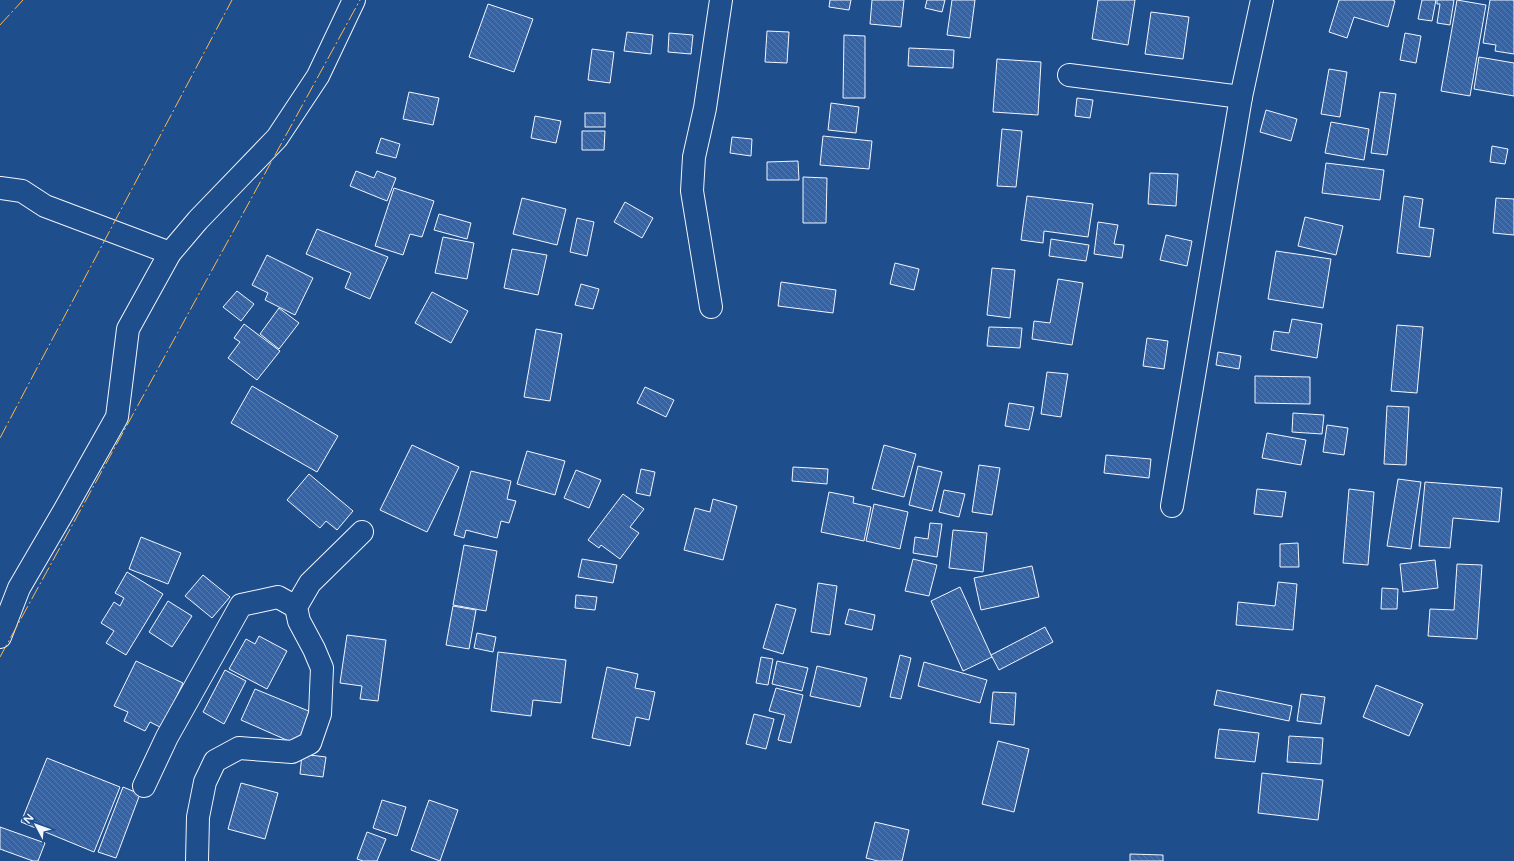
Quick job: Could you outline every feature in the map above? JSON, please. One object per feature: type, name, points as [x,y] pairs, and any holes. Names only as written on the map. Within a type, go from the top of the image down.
[{"type":"street","points":[[0,636],[19,588],[117,417],[128,329],[170,253],[198,220],[277,138],[318,76],[354,0]]},
{"type":"street","points":[[711,306],[692,191],[694,157],[705,108],[721,0]]},
{"type":"street","points":[[1172,506],[1241,97],[1262,0]]},
{"type":"street","points":[[1069,75],[1241,97]]},
{"type":"street","points":[[0,188],[22,191],[45,206],[170,253]]},
{"type":"street","points":[[197,861],[198,818],[205,782],[216,761],[239,748],[292,752],[310,744],[320,714],[322,668],[299,621],[296,607],[310,583],[362,532]]},
{"type":"street","points":[[144,786],[167,737],[241,605],[278,597],[296,607]]},
{"type":"building","points":[[830,0],[851,0],[849,10],[829,7]]},
{"type":"building","points":[[872,0],[904,0],[901,27],[870,24]]},
{"type":"building","points":[[927,0],[945,0],[942,12],[925,8]]},
{"type":"building","points":[[952,0],[975,0],[970,38],[947,35]]},
{"type":"building","points":[[1098,0],[1135,0],[1128,45],[1092,39]]},
{"type":"building","points":[[1339,0],[1395,1],[1388,27],[1354,17],[1347,38],[1329,32]]},
{"type":"building","points":[[1422,0],[1436,0],[1432,21],[1418,19]]},
{"type":"building","points":[[1437,0],[1454,0],[1450,25],[1437,23],[1440,4],[1437,4]]},
{"type":"building","points":[[1457,0],[1486,5],[1470,96],[1441,91]]},
{"type":"building","points":[[1490,0],[1514,0],[1514,54],[1495,51],[1496,45],[1483,43]]},
{"type":"building","points":[[488,4],[533,19],[514,72],[469,57]]},
{"type":"building","points":[[1151,12],[1189,17],[1183,59],[1145,54]]},
{"type":"building","points":[[767,31],[789,32],[787,63],[765,62]]},
{"type":"building","points":[[627,32],[653,35],[651,54],[624,51]]},
{"type":"building","points":[[669,33],[693,35],[691,54],[668,52]]},
{"type":"building","points":[[1405,33],[1421,36],[1416,63],[1400,60]]},
{"type":"building","points":[[844,35],[865,36],[865,98],[843,98]]},
{"type":"building","points":[[909,48],[954,50],[953,68],[908,66]]},
{"type":"building","points":[[592,49],[614,52],[610,83],[588,80]]},
{"type":"building","points":[[1479,57],[1514,63],[1514,96],[1474,89]]},
{"type":"building","points":[[997,59],[1041,62],[1038,115],[993,112]]},
{"type":"building","points":[[1329,69],[1347,72],[1340,117],[1321,114]]},
{"type":"building","points":[[409,92],[439,98],[433,125],[403,119]]},
{"type":"building","points":[[1380,92],[1396,94],[1387,155],[1371,153]]},
{"type":"building","points":[[1077,98],[1093,100],[1090,118],[1075,116]]},
{"type":"building","points":[[831,103],[859,107],[856,133],[828,130]]},
{"type":"building","points":[[1266,110],[1297,119],[1291,141],[1260,132]]},
{"type":"building","points":[[585,113],[605,113],[605,127],[585,127]]},
{"type":"building","points":[[535,116],[561,121],[556,143],[531,138]]},
{"type":"building","points":[[1331,122],[1369,129],[1364,160],[1325,153]]},
{"type":"building","points":[[1002,129],[1022,131],[1016,187],[997,186]]},
{"type":"building","points":[[582,131],[605,131],[604,150],[582,150]]},
{"type":"building","points":[[823,136],[872,141],[869,169],[820,165]]},
{"type":"building","points":[[732,137],[752,139],[751,156],[730,153]]},
{"type":"building","points":[[381,138],[400,144],[396,158],[376,153]]},
{"type":"building","points":[[1492,146],[1508,149],[1505,164],[1490,162]]},
{"type":"building","points":[[798,161],[799,180],[767,180],[767,162]]},
{"type":"building","points":[[1326,163],[1384,170],[1380,200],[1322,193]]},
{"type":"building","points":[[356,171],[374,178],[377,171],[396,178],[387,201],[350,186]]},
{"type":"building","points":[[1150,173],[1178,174],[1176,206],[1148,204]]},
{"type":"building","points":[[803,177],[827,178],[826,223],[803,223]]},
{"type":"building","points":[[394,188],[434,201],[422,237],[410,234],[403,255],[375,246]]},
{"type":"building","points":[[1027,196],[1093,204],[1088,237],[1044,231],[1043,243],[1021,240]]},
{"type":"building","points":[[1404,196],[1423,199],[1419,227],[1434,229],[1430,257],[1397,253]]},
{"type":"building","points":[[522,198],[566,209],[557,245],[513,234]]},
{"type":"building","points":[[1496,198],[1514,199],[1514,235],[1493,233]]},
{"type":"building","points":[[625,202],[653,218],[642,238],[614,222]]},
{"type":"building","points":[[439,214],[471,223],[467,239],[434,230]]},
{"type":"building","points":[[1305,217],[1343,226],[1336,255],[1298,246]]},
{"type":"building","points":[[577,218],[594,222],[587,256],[570,252]]},
{"type":"building","points":[[1098,222],[1118,225],[1114,244],[1124,245],[1122,258],[1094,254]]},
{"type":"building","points":[[317,229],[388,257],[370,299],[345,288],[351,273],[306,254]]},
{"type":"building","points":[[1166,235],[1192,241],[1187,266],[1160,260]]},
{"type":"building","points":[[443,237],[474,243],[467,279],[435,273]]},
{"type":"building","points":[[1051,239],[1089,245],[1086,261],[1049,256]]},
{"type":"building","points":[[512,249],[547,255],[538,295],[504,288]]},
{"type":"building","points":[[1276,251],[1331,259],[1323,308],[1268,299]]},
{"type":"building","points":[[267,255],[313,278],[295,315],[265,300],[268,293],[252,285]]},
{"type":"building","points":[[895,263],[919,269],[914,290],[890,284]]},
{"type":"building","points":[[992,268],[1015,270],[1010,318],[987,315]]},
{"type":"building","points":[[1058,279],[1083,283],[1072,345],[1032,339],[1034,321],[1050,323]]},
{"type":"building","points":[[781,282],[836,290],[833,313],[778,306]]},
{"type":"building","points":[[581,284],[599,289],[593,309],[575,305]]},
{"type":"building","points":[[237,291],[254,304],[241,321],[223,307]]},
{"type":"building","points":[[432,292],[468,311],[451,343],[415,323]]},
{"type":"building","points":[[279,308],[299,323],[279,349],[260,334]]},
{"type":"building","points":[[1292,319],[1322,324],[1317,358],[1271,350],[1274,331],[1289,333]]},
{"type":"building","points":[[244,324],[280,351],[257,380],[228,358],[240,342],[234,338]]},
{"type":"building","points":[[1397,325],[1423,327],[1417,393],[1391,391]]},
{"type":"building","points":[[989,327],[1022,328],[1020,348],[987,346]]},
{"type":"building","points":[[536,329],[562,334],[550,401],[524,397]]},
{"type":"building","points":[[1147,338],[1168,341],[1164,369],[1143,366]]},
{"type":"building","points":[[1218,352],[1241,356],[1239,369],[1216,365]]},
{"type":"building","points":[[1047,372],[1068,374],[1061,417],[1041,414]]},
{"type":"building","points":[[1255,376],[1310,377],[1310,404],[1255,403]]},
{"type":"building","points":[[252,386],[338,436],[317,472],[231,423]]},
{"type":"building","points":[[645,387],[674,400],[666,417],[637,403]]},
{"type":"building","points":[[1009,403],[1034,407],[1029,430],[1005,426]]},
{"type":"building","points":[[1387,406],[1409,407],[1406,465],[1384,464]]},
{"type":"building","points":[[1293,413],[1324,415],[1322,434],[1292,432]]},
{"type":"building","points":[[1327,425],[1348,428],[1344,455],[1323,452]]},
{"type":"building","points":[[1267,433],[1306,440],[1301,465],[1262,458]]},
{"type":"building","points":[[412,445],[459,467],[427,532],[380,510]]},
{"type":"building","points":[[884,445],[916,454],[904,497],[872,489]]},
{"type":"building","points":[[527,451],[565,461],[555,495],[517,484]]},
{"type":"building","points":[[1106,455],[1151,459],[1149,478],[1104,473]]},
{"type":"building","points":[[979,465],[1000,468],[992,515],[972,512]]},
{"type":"building","points":[[918,466],[942,472],[932,511],[909,505]]},
{"type":"building","points":[[793,467],[828,469],[827,484],[792,481]]},
{"type":"building","points":[[641,469],[655,472],[650,496],[636,493]]},
{"type":"building","points":[[576,470],[601,480],[589,508],[564,498]]},
{"type":"building","points":[[471,471],[511,481],[507,499],[516,501],[509,523],[501,521],[497,538],[466,530],[464,538],[454,535]]},
{"type":"building","points":[[309,474],[353,511],[337,530],[326,521],[320,528],[287,500]]},
{"type":"building","points":[[1398,479],[1421,482],[1411,549],[1387,546]]},
{"type":"building","points":[[1425,482],[1502,488],[1499,522],[1453,518],[1450,548],[1419,546]]},
{"type":"building","points":[[1257,489],[1286,492],[1282,517],[1254,514]]},
{"type":"building","points":[[1349,489],[1374,492],[1368,565],[1343,563]]},
{"type":"building","points":[[944,490],[965,494],[959,517],[939,512]]},
{"type":"building","points":[[829,492],[854,497],[853,503],[871,507],[864,541],[821,532]]},
{"type":"building","points":[[623,494],[644,509],[630,527],[639,533],[620,559],[601,545],[599,548],[588,540]]},
{"type":"building","points":[[713,499],[737,506],[723,560],[684,550],[695,508],[710,512]]},
{"type":"building","points":[[874,504],[908,512],[900,549],[866,541]]},
{"type":"building","points":[[930,523],[942,524],[937,557],[913,553],[915,537],[928,539]]},
{"type":"building","points":[[953,530],[987,533],[983,572],[949,568]]},
{"type":"building","points":[[141,537],[181,553],[168,584],[129,569]]},
{"type":"building","points":[[1298,543],[1299,567],[1280,567],[1280,544]]},
{"type":"building","points":[[464,545],[497,551],[486,611],[453,605]]},
{"type":"building","points":[[582,559],[617,565],[613,583],[578,577]]},
{"type":"building","points":[[913,559],[937,565],[929,596],[905,591]]},
{"type":"building","points":[[1435,560],[1438,588],[1403,592],[1400,564]]},
{"type":"building","points":[[1457,564],[1482,565],[1477,639],[1428,636],[1430,609],[1454,610]]},
{"type":"building","points":[[1032,566],[1039,597],[981,610],[974,578]]},
{"type":"building","points":[[127,572],[163,594],[126,655],[106,643],[114,631],[101,623],[114,602],[120,606],[124,598],[115,593]]},
{"type":"building","points":[[203,575],[230,597],[212,618],[185,596]]},
{"type":"building","points":[[1278,582],[1297,584],[1293,630],[1236,625],[1238,602],[1275,606]]},
{"type":"building","points":[[818,583],[837,586],[830,635],[811,632]]},
{"type":"building","points":[[960,587],[992,657],[963,671],[931,601]]},
{"type":"building","points":[[1382,588],[1398,589],[1397,609],[1381,609]]},
{"type":"building","points":[[576,595],[597,597],[595,610],[575,608]]},
{"type":"building","points":[[168,601],[192,616],[172,647],[149,632]]},
{"type":"building","points":[[776,604],[796,609],[783,654],[763,648]]},
{"type":"building","points":[[453,606],[476,610],[469,649],[446,645]]},
{"type":"building","points":[[849,609],[875,615],[872,630],[845,624]]},
{"type":"building","points":[[1045,627],[1053,642],[999,670],[991,655]]},
{"type":"building","points":[[477,633],[496,637],[493,652],[474,648]]},
{"type":"building","points":[[347,635],[386,640],[378,701],[360,699],[362,686],[340,683]]},
{"type":"building","points":[[259,636],[287,651],[267,689],[229,669],[246,639],[255,644]]},
{"type":"building","points":[[498,652],[566,660],[561,703],[533,700],[531,716],[491,711]]},
{"type":"building","points":[[900,655],[911,658],[901,699],[890,697]]},
{"type":"building","points":[[761,657],[773,659],[768,685],[756,683]]},
{"type":"building","points":[[136,661],[183,683],[162,728],[150,722],[145,731],[124,721],[128,712],[114,706]]},
{"type":"building","points":[[777,661],[808,668],[802,691],[772,684]]},
{"type":"building","points":[[924,662],[987,680],[980,703],[918,686]]},
{"type":"building","points":[[817,666],[867,678],[860,707],[810,696]]},
{"type":"building","points":[[607,667],[638,674],[635,688],[655,692],[649,720],[636,717],[630,746],[592,738]]},
{"type":"building","points":[[225,670],[246,681],[224,724],[203,712]]},
{"type":"building","points":[[1376,685],[1423,704],[1409,736],[1363,717]]},
{"type":"building","points":[[776,688],[803,695],[791,743],[778,740],[785,715],[769,711]]},
{"type":"building","points":[[255,689],[311,712],[298,745],[241,720]]},
{"type":"building","points":[[1217,690],[1292,706],[1289,721],[1214,705]]},
{"type":"building","points":[[993,692],[1016,693],[1014,725],[990,723]]},
{"type":"building","points":[[1301,694],[1325,697],[1321,724],[1297,721]]},
{"type":"building","points":[[754,714],[774,719],[766,749],[746,744]]},
{"type":"building","points":[[1219,729],[1259,733],[1255,762],[1215,758]]},
{"type":"building","points":[[1289,736],[1323,738],[1321,764],[1287,762]]},
{"type":"building","points":[[998,741],[1029,749],[1014,812],[982,804]]},
{"type":"building","points":[[302,754],[326,757],[323,777],[300,774]]},
{"type":"building","points":[[47,758],[120,787],[94,852],[21,822]]},
{"type":"building","points":[[1262,773],[1323,780],[1318,820],[1258,813]]},
{"type":"building","points":[[241,783],[278,793],[265,839],[228,829]]},
{"type":"building","points":[[123,787],[140,794],[116,858],[98,852]]},
{"type":"building","points":[[382,800],[406,807],[397,836],[373,828]]},
{"type":"building","points":[[429,800],[458,810],[440,861],[411,850]]},
{"type":"building","points":[[875,822],[909,830],[902,861],[878,861],[866,858]]},
{"type":"building","points":[[0,827],[45,843],[38,861],[33,861],[0,849]]},
{"type":"building","points":[[367,832],[386,839],[377,861],[363,861],[357,859]]},
{"type":"building","points":[[1130,854],[1163,855],[1163,861],[1130,861]]},
{"type":"power","points":[[0,25],[23,0]]},
{"type":"power","points":[[0,438],[232,0]]},
{"type":"power","points":[[0,657],[360,0]]}]
